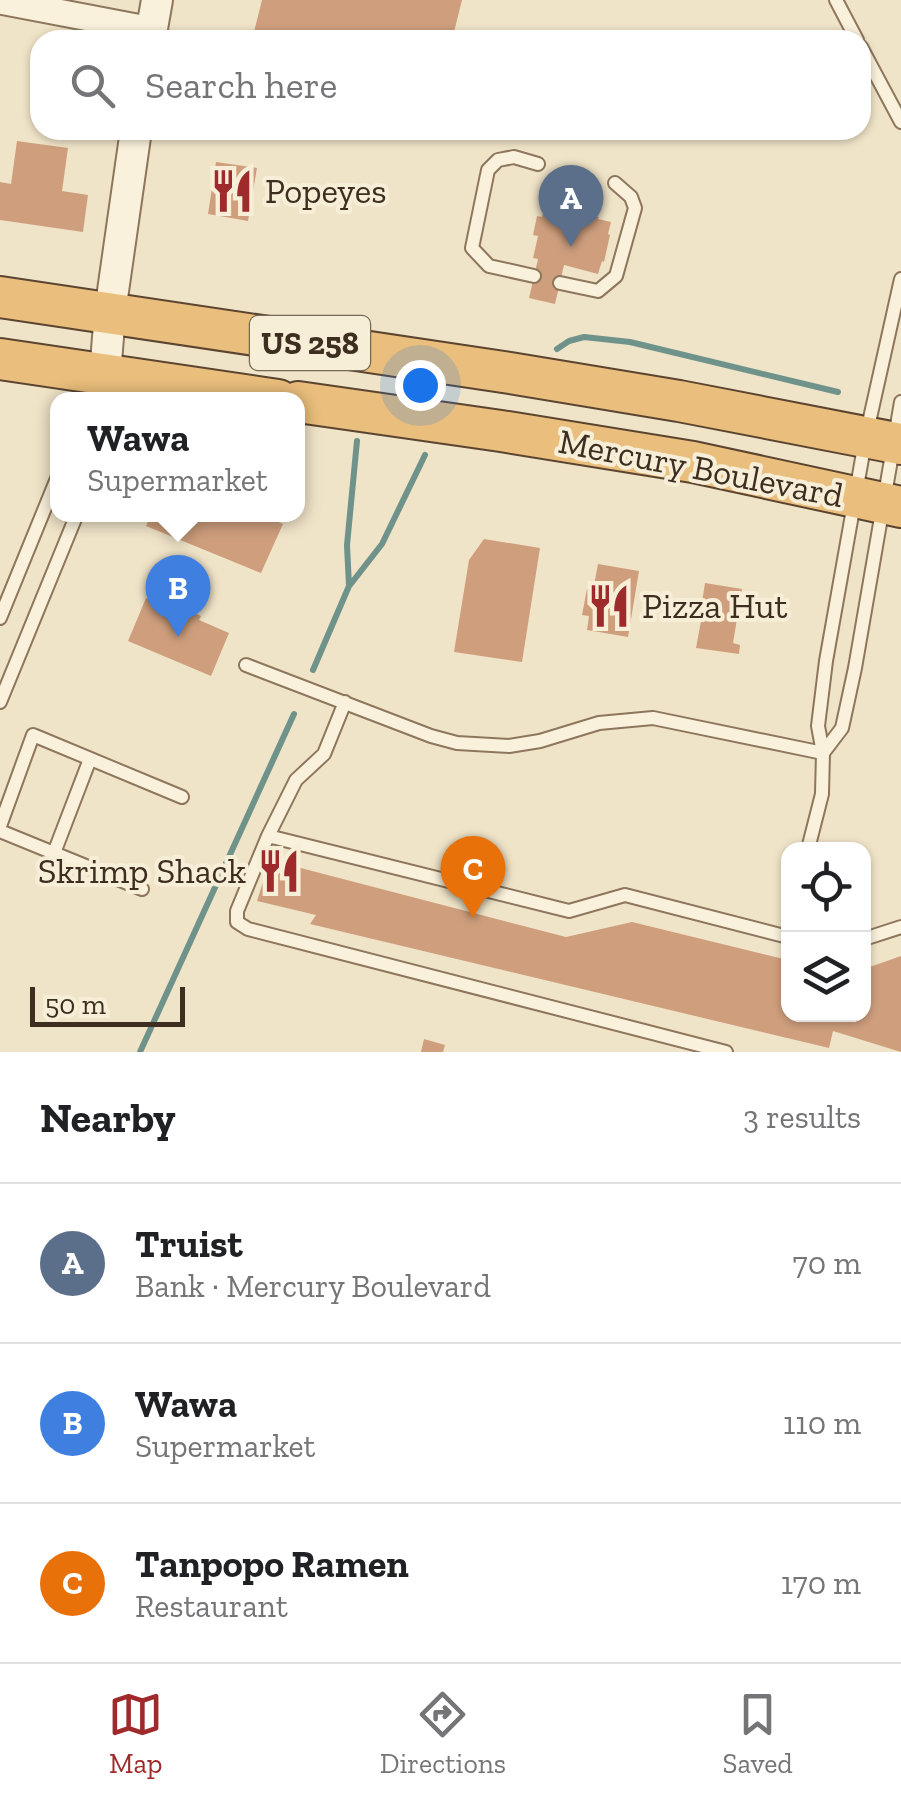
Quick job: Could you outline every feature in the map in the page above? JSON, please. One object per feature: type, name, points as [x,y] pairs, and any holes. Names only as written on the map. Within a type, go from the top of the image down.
[{"type":"highway","name":"US 258","points":[[0,297],[110,312]]},
{"type":"highway","name":"Mercury Boulevard","points":[[110,312],[510,373],[887,441]]},
{"type":"highway","name":"US 258","points":[[0,360],[103,383],[196,392]]},
{"type":"highway","name":"Mercury Boulevard","points":[[305,403],[693,462],[879,502]]},
{"type":"street","points":[[0,0],[153,23]]},
{"type":"street","points":[[103,383],[135,140]]},
{"type":"lane","points":[[836,0],[852,30]]},
{"type":"lane","points":[[871,66],[901,122]]},
{"type":"lane","points":[[534,276],[488,266],[472,248],[488,170],[498,160],[514,157],[538,164]]},
{"type":"lane","points":[[560,283],[598,291],[616,276],[635,208],[631,198],[615,183]]},
{"type":"lane","points":[[822,753],[842,728],[855,668],[887,441],[901,280]]},
{"type":"lane","points":[[810,842],[822,794],[818,726],[879,502],[887,441],[901,402]]},
{"type":"lane","points":[[0,618],[50,496]]},
{"type":"lane","points":[[0,702],[74,522]]},
{"type":"lane","points":[[246,666],[457,743],[509,746],[598,723],[653,718],[822,753]]},
{"type":"lane","points":[[345,702],[324,754],[296,780],[268,836],[237,910],[237,922],[248,929],[726,1052]]},
{"type":"lane","points":[[142,889],[0,829],[33,734],[182,797]]},
{"type":"lane","points":[[54,854],[90,758]]},
{"type":"lane","points":[[268,836],[569,910],[625,895],[784,932]]},
{"type":"lane","points":[[871,936],[901,928]]},
{"type":"building","points":[[262,0],[462,0],[454,30],[254,30]]},
{"type":"building","points":[[17,141],[68,148],[62,191],[88,195],[83,232],[0,220],[0,182],[11,184]]},
{"type":"building","name":"Popeyes","points":[[216,162],[257,168],[248,221],[208,214]]},
{"type":"building","points":[[545,206],[611,222],[598,274],[564,265],[555,304],[529,298],[538,259],[533,258],[538,236],[533,235],[537,216],[542,217]]},
{"type":"building","points":[[148,522],[283,524],[261,573],[146,526]]},
{"type":"building","points":[[484,539],[540,548],[522,662],[454,652],[469,560]]},
{"type":"building","name":"Pizza Hut","points":[[598,564],[639,571],[628,637],[587,630],[589,616],[582,615],[587,589],[593,590]]},
{"type":"building","points":[[705,583],[742,589],[733,643],[740,645],[739,654],[696,648],[701,621],[695,615],[696,608],[701,609]]},
{"type":"building","points":[[146,598],[162,605],[164,600],[229,633],[211,676],[128,641]]},
{"type":"building","points":[[270,860],[566,937],[632,922],[781,958],[781,1022],[871,1022],[871,967],[901,956],[901,1052],[833,1031],[829,1048],[310,924],[316,915],[257,901]]},
{"type":"building","points":[[424,1039],[445,1045],[443,1052],[421,1052]]},
{"type":"waterway","points":[[557,349],[584,337],[630,342],[838,392]]},
{"type":"waterway","points":[[313,670],[349,586],[347,545],[357,441]]},
{"type":"waterway","points":[[350,585],[382,544],[425,455]]},
{"type":"waterway","points":[[140,1052],[294,714]]},
{"type":"place","name":"Popeyes","points":[[232,191]]},
{"type":"place","name":"Truist","points":[[571,247]]},
{"type":"place","name":"Pizza Hut","points":[[609,606]]},
{"type":"place","name":"Wawa","points":[[178,637]]},
{"type":"place","name":"Skrimp Shack","points":[[279,871]]},
{"type":"place","name":"Tanpopo Ramen","points":[[473,918]]}]
